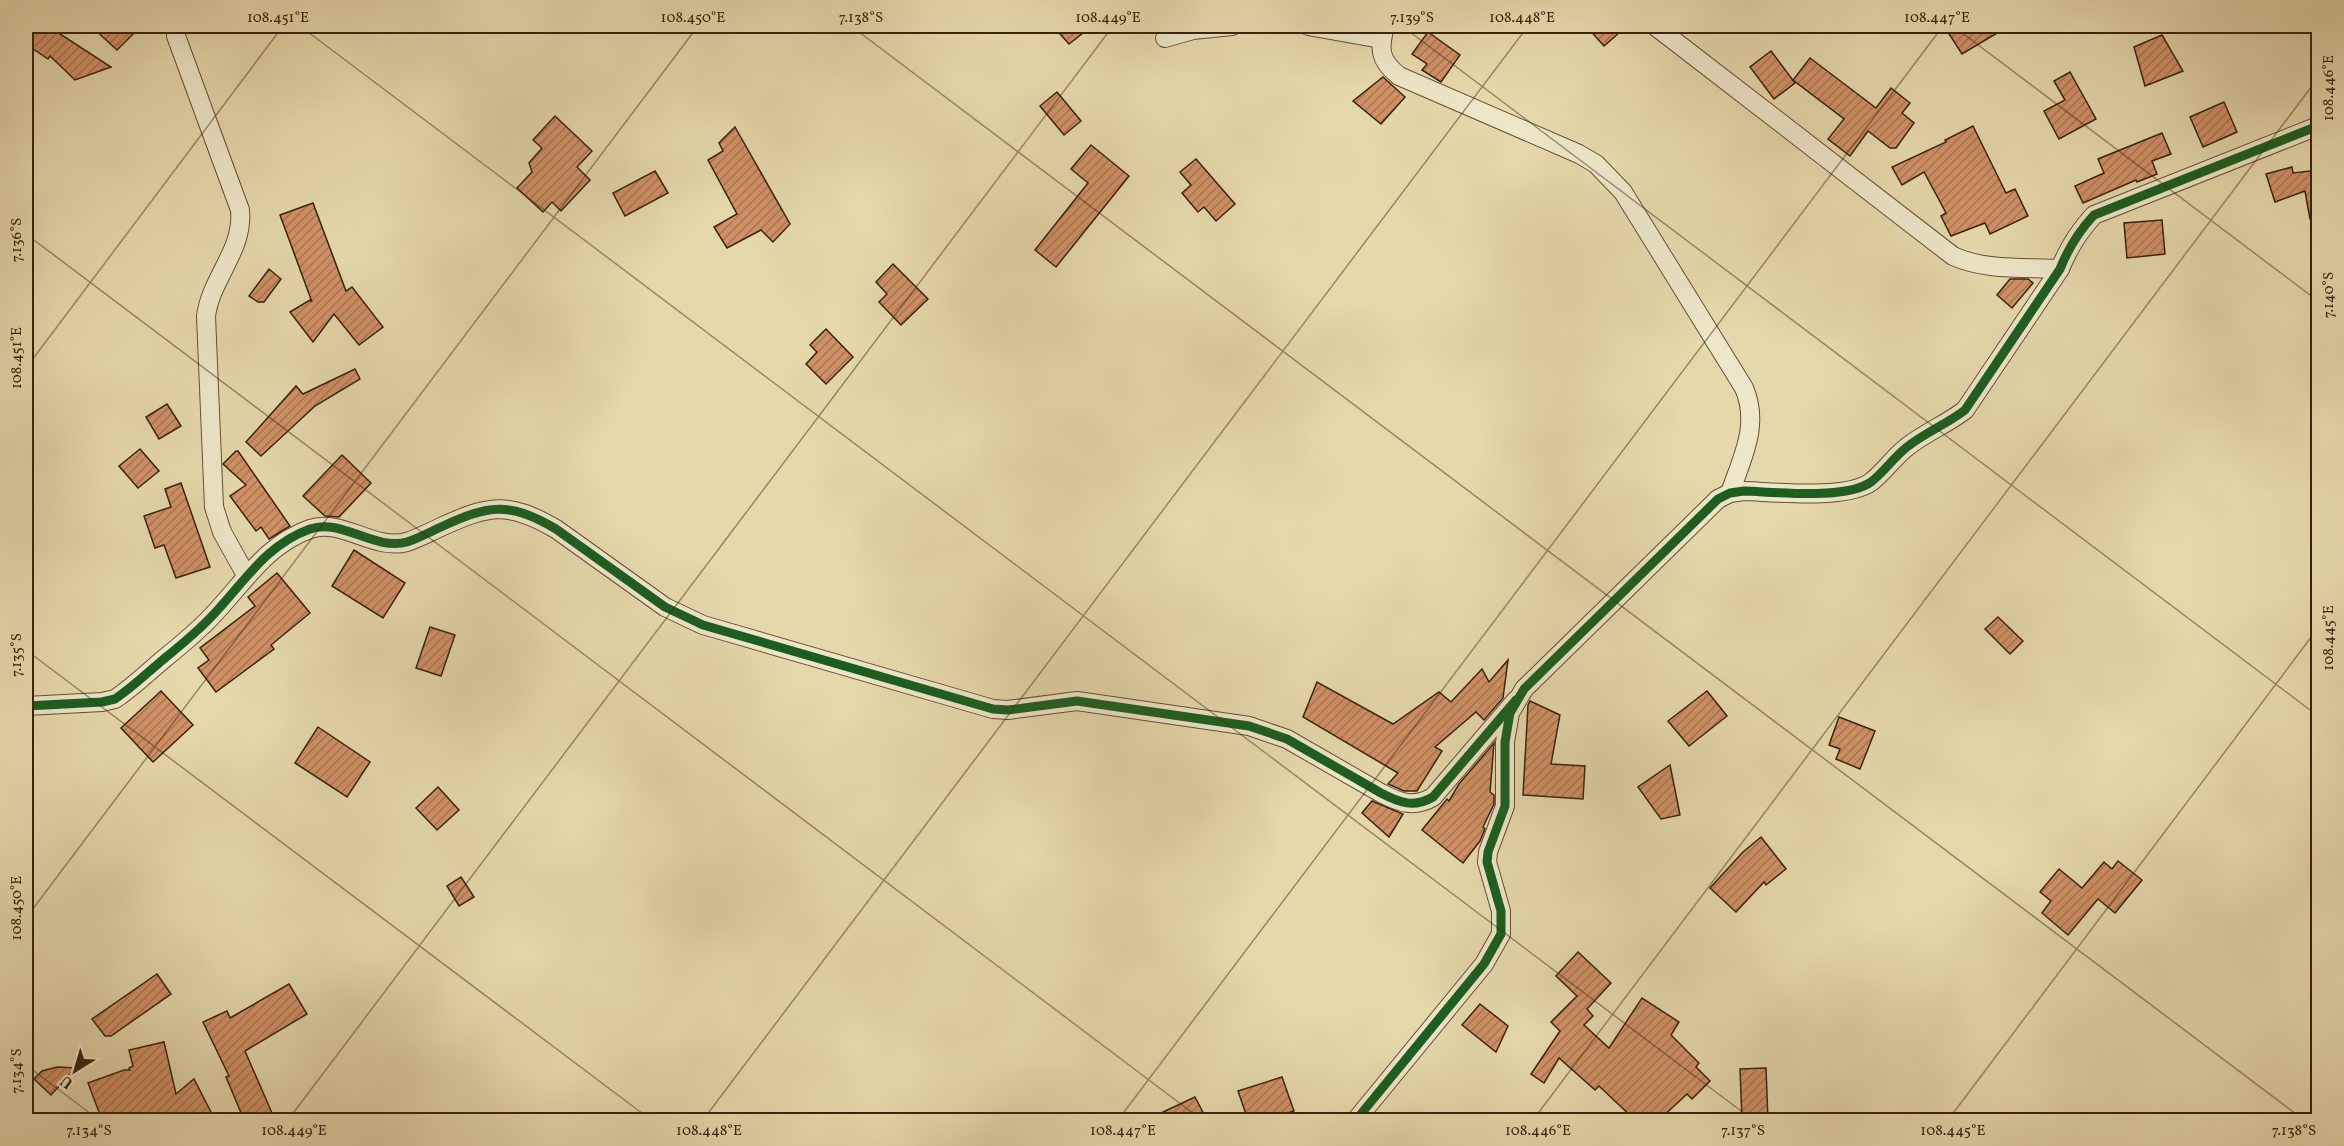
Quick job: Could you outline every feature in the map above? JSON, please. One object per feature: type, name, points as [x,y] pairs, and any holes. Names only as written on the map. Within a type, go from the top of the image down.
[{"type":"street","points":[[179,26],[176,36],[240,210],[239,235],[211,295],[206,316],[214,507],[228,545],[246,575]]},
{"type":"street","points":[[1165,38],[1193,30],[1232,26]]},
{"type":"street","points":[[1308,26],[1383,32],[1381,51],[1384,62],[1399,76],[1579,154],[1596,164],[1623,192],[1744,388],[1750,403],[1750,430],[1730,493]]},
{"type":"street","points":[[1655,26],[1953,256],[1984,266],[2060,269]]},
{"type":"street","points":[[26,705],[102,702],[115,699],[202,627],[246,575],[271,552],[312,528],[325,526],[378,541],[394,543],[418,537],[475,512],[507,509],[539,519],[556,529],[665,607],[703,625],[993,709],[1008,710],[1077,701],[1249,726],[1287,739],[1396,801],[1410,804],[1422,803],[1433,797],[1524,689],[1718,499],[1730,493],[1744,491],[1833,493],[1853,490],[1869,483],[1905,448],[1950,422],[1965,410],[2060,269],[2083,226],[2094,215],[2319,126]]},
{"type":"street","points":[[1356,1120],[1484,964],[1501,934],[1501,911],[1487,862],[1488,852],[1505,806],[1505,742],[1510,713],[1516,700]]},
{"type":"building","points":[[26,26],[48,26],[111,67],[75,80],[50,56],[48,59],[26,44]]},
{"type":"building","points":[[91,26],[141,26],[117,50]]},
{"type":"building","points":[[1053,26],[1092,26],[1069,44]]},
{"type":"building","points":[[1586,26],[1627,26],[1604,46]]},
{"type":"building","points":[[1944,26],[2009,26],[1962,54]]},
{"type":"building","points":[[1428,32],[1460,55],[1441,82],[1422,70],[1427,64],[1412,54]]},
{"type":"building","points":[[2162,35],[2183,71],[2145,86],[2134,47]]},
{"type":"building","points":[[1771,51],[1795,83],[1774,99],[1750,67]]},
{"type":"building","points":[[1810,58],[1876,108],[1891,88],[1910,103],[1902,113],[1914,123],[1896,148],[1890,148],[1868,131],[1850,156],[1828,139],[1844,119],[1793,80]]},
{"type":"building","points":[[2070,72],[2096,119],[2059,139],[2044,111],[2065,100],[2054,81]]},
{"type":"building","points":[[1383,77],[1405,97],[1381,124],[1353,101]]},
{"type":"building","points":[[1057,92],[1081,121],[1064,135],[1040,106]]},
{"type":"building","points":[[2224,102],[2237,132],[2203,147],[2190,117]]},
{"type":"building","points":[[555,116],[592,151],[577,167],[590,180],[561,211],[552,202],[543,212],[517,188],[532,172],[529,163],[542,148],[533,140]]},
{"type":"building","points":[[1973,126],[2006,193],[2015,189],[2028,216],[1990,234],[1985,223],[1951,236],[1941,216],[1946,213],[1924,172],[1902,185],[1892,167],[1946,142],[1945,140]]},
{"type":"building","points":[[735,127],[790,224],[773,242],[761,230],[727,248],[714,227],[737,214],[708,160],[723,151],[719,143]]},
{"type":"building","points":[[2162,133],[2171,154],[2152,161],[2157,174],[2137,182],[2136,180],[2083,203],[2075,186],[2104,173],[2098,159]]},
{"type":"building","points":[[1091,145],[1129,176],[1056,267],[1035,250],[1088,183],[1071,169]]},
{"type":"building","points":[[1196,159],[1235,204],[1216,221],[1204,207],[1198,212],[1182,193],[1191,185],[1180,172]]},
{"type":"building","points":[[2292,167],[2293,173],[2319,170],[2319,218],[2310,219],[2305,191],[2275,202],[2266,174]]},
{"type":"building","points":[[655,171],[668,193],[625,216],[613,193]]},
{"type":"building","points":[[313,203],[346,291],[352,287],[383,327],[359,345],[334,314],[313,342],[290,312],[310,300],[312,302],[280,215]]},
{"type":"building","points":[[2162,220],[2165,254],[2127,258],[2124,223]]},
{"type":"building","points":[[893,264],[928,299],[901,325],[879,302],[887,294],[876,282]]},
{"type":"building","points":[[269,269],[281,279],[264,302],[258,302],[249,296]]},
{"type":"building","points":[[2010,279],[2028,279],[2033,283],[2012,308],[1997,295]]},
{"type":"building","points":[[826,329],[853,357],[826,384],[806,364],[817,352],[810,345]]},
{"type":"building","points":[[355,369],[360,379],[315,406],[261,456],[246,442],[296,386],[303,394]]},
{"type":"building","points":[[167,404],[181,426],[159,439],[146,417]]},
{"type":"building","points":[[140,449],[159,471],[138,488],[119,466]]},
{"type":"building","points":[[236,451],[290,526],[269,539],[261,527],[256,531],[230,496],[246,485],[223,464]]},
{"type":"building","points":[[342,455],[371,483],[339,517],[325,516],[303,496]]},
{"type":"building","points":[[181,483],[210,567],[176,578],[164,545],[155,548],[144,516],[171,507],[165,489]]},
{"type":"building","points":[[354,550],[405,583],[383,618],[332,586]]},
{"type":"building","points":[[277,573],[310,613],[271,645],[274,649],[216,692],[198,668],[209,660],[200,648],[255,606],[248,597]]},
{"type":"building","points":[[1998,617],[2023,641],[2010,654],[1985,629]]},
{"type":"building","points":[[430,627],[455,635],[441,676],[416,668]]},
{"type":"building","points":[[1508,660],[1503,698],[1484,720],[1476,712],[1435,747],[1442,751],[1417,791],[1404,791],[1388,784],[1398,773],[1303,717],[1317,682],[1393,724],[1439,692],[1451,702],[1482,669],[1489,682]]},
{"type":"building","points":[[161,691],[193,725],[153,762],[121,728]]},
{"type":"building","points":[[1707,691],[1727,716],[1689,746],[1668,721]]},
{"type":"building","points":[[1530,701],[1560,715],[1551,764],[1585,766],[1583,799],[1523,795]]},
{"type":"building","points":[[1839,717],[1875,731],[1860,769],[1836,759],[1840,749],[1829,745]]},
{"type":"building","points":[[318,727],[370,762],[347,797],[295,763]]},
{"type":"building","points":[[1494,743],[1490,792],[1494,795],[1494,804],[1483,827],[1485,829],[1480,841],[1463,863],[1422,830],[1447,799],[1449,801],[1459,784]]},
{"type":"building","points":[[1670,765],[1680,815],[1661,819],[1638,787]]},
{"type":"building","points":[[438,787],[459,810],[437,830],[416,808]]},
{"type":"building","points":[[1372,801],[1403,814],[1389,837],[1362,813]]},
{"type":"building","points":[[1761,837],[1786,869],[1766,885],[1764,882],[1736,912],[1710,888],[1743,852]]},
{"type":"building","points":[[2118,861],[2142,880],[2115,913],[2098,899],[2068,935],[2042,913],[2051,901],[2040,892],[2059,869],[2082,888],[2104,862],[2112,869]]},
{"type":"building","points":[[461,877],[474,897],[459,906],[447,886]]},
{"type":"building","points":[[1578,952],[1611,983],[1587,1009],[1593,1016],[1584,1025],[1609,1048],[1642,998],[1679,1022],[1671,1035],[1699,1063],[1696,1067],[1710,1081],[1692,1099],[1687,1094],[1659,1120],[1635,1120],[1599,1086],[1595,1090],[1559,1058],[1544,1083],[1531,1074],[1560,1031],[1551,1022],[1577,996],[1556,976]]},
{"type":"building","points":[[157,974],[171,994],[111,1036],[105,1036],[92,1019]]},
{"type":"building","points":[[289,984],[307,1014],[245,1051],[275,1120],[244,1120],[226,1077],[229,1076],[203,1022],[227,1011],[230,1018]]},
{"type":"building","points":[[1480,1004],[1508,1026],[1496,1052],[1462,1025]]},
{"type":"building","points":[[164,1042],[176,1094],[194,1079],[215,1120],[102,1120],[88,1083],[130,1070],[129,1068],[133,1066],[129,1050]]},
{"type":"building","points":[[57,1067],[76,1068],[51,1095],[34,1079],[42,1071]]},
{"type":"building","points":[[1766,1068],[1768,1120],[1742,1120],[1740,1069]]},
{"type":"building","points":[[1282,1077],[1294,1111],[1266,1120],[1248,1120],[1238,1091]]},
{"type":"building","points":[[1195,1097],[1207,1120],[1146,1120]]},
{"type":"cycle path","points":[[1356,1120],[1484,964],[1501,934],[1501,911],[1487,862],[1488,852],[1505,806],[1505,742],[1510,713],[1524,689],[1718,499],[1730,493],[1744,491],[1810,494],[1860,488],[1876,478],[1914,442],[1965,410],[2060,269],[2070,247],[2094,215],[2318,126]]},
{"type":"cycle path","points":[[26,706],[102,702],[115,699],[201,627],[267,555],[294,536],[310,529],[334,528],[395,544],[407,542],[472,514],[498,509],[525,514],[556,529],[665,607],[703,625],[993,709],[1008,710],[1077,701],[1249,726],[1287,739],[1381,793],[1407,803],[1420,802],[1433,797],[1516,700]]}]
